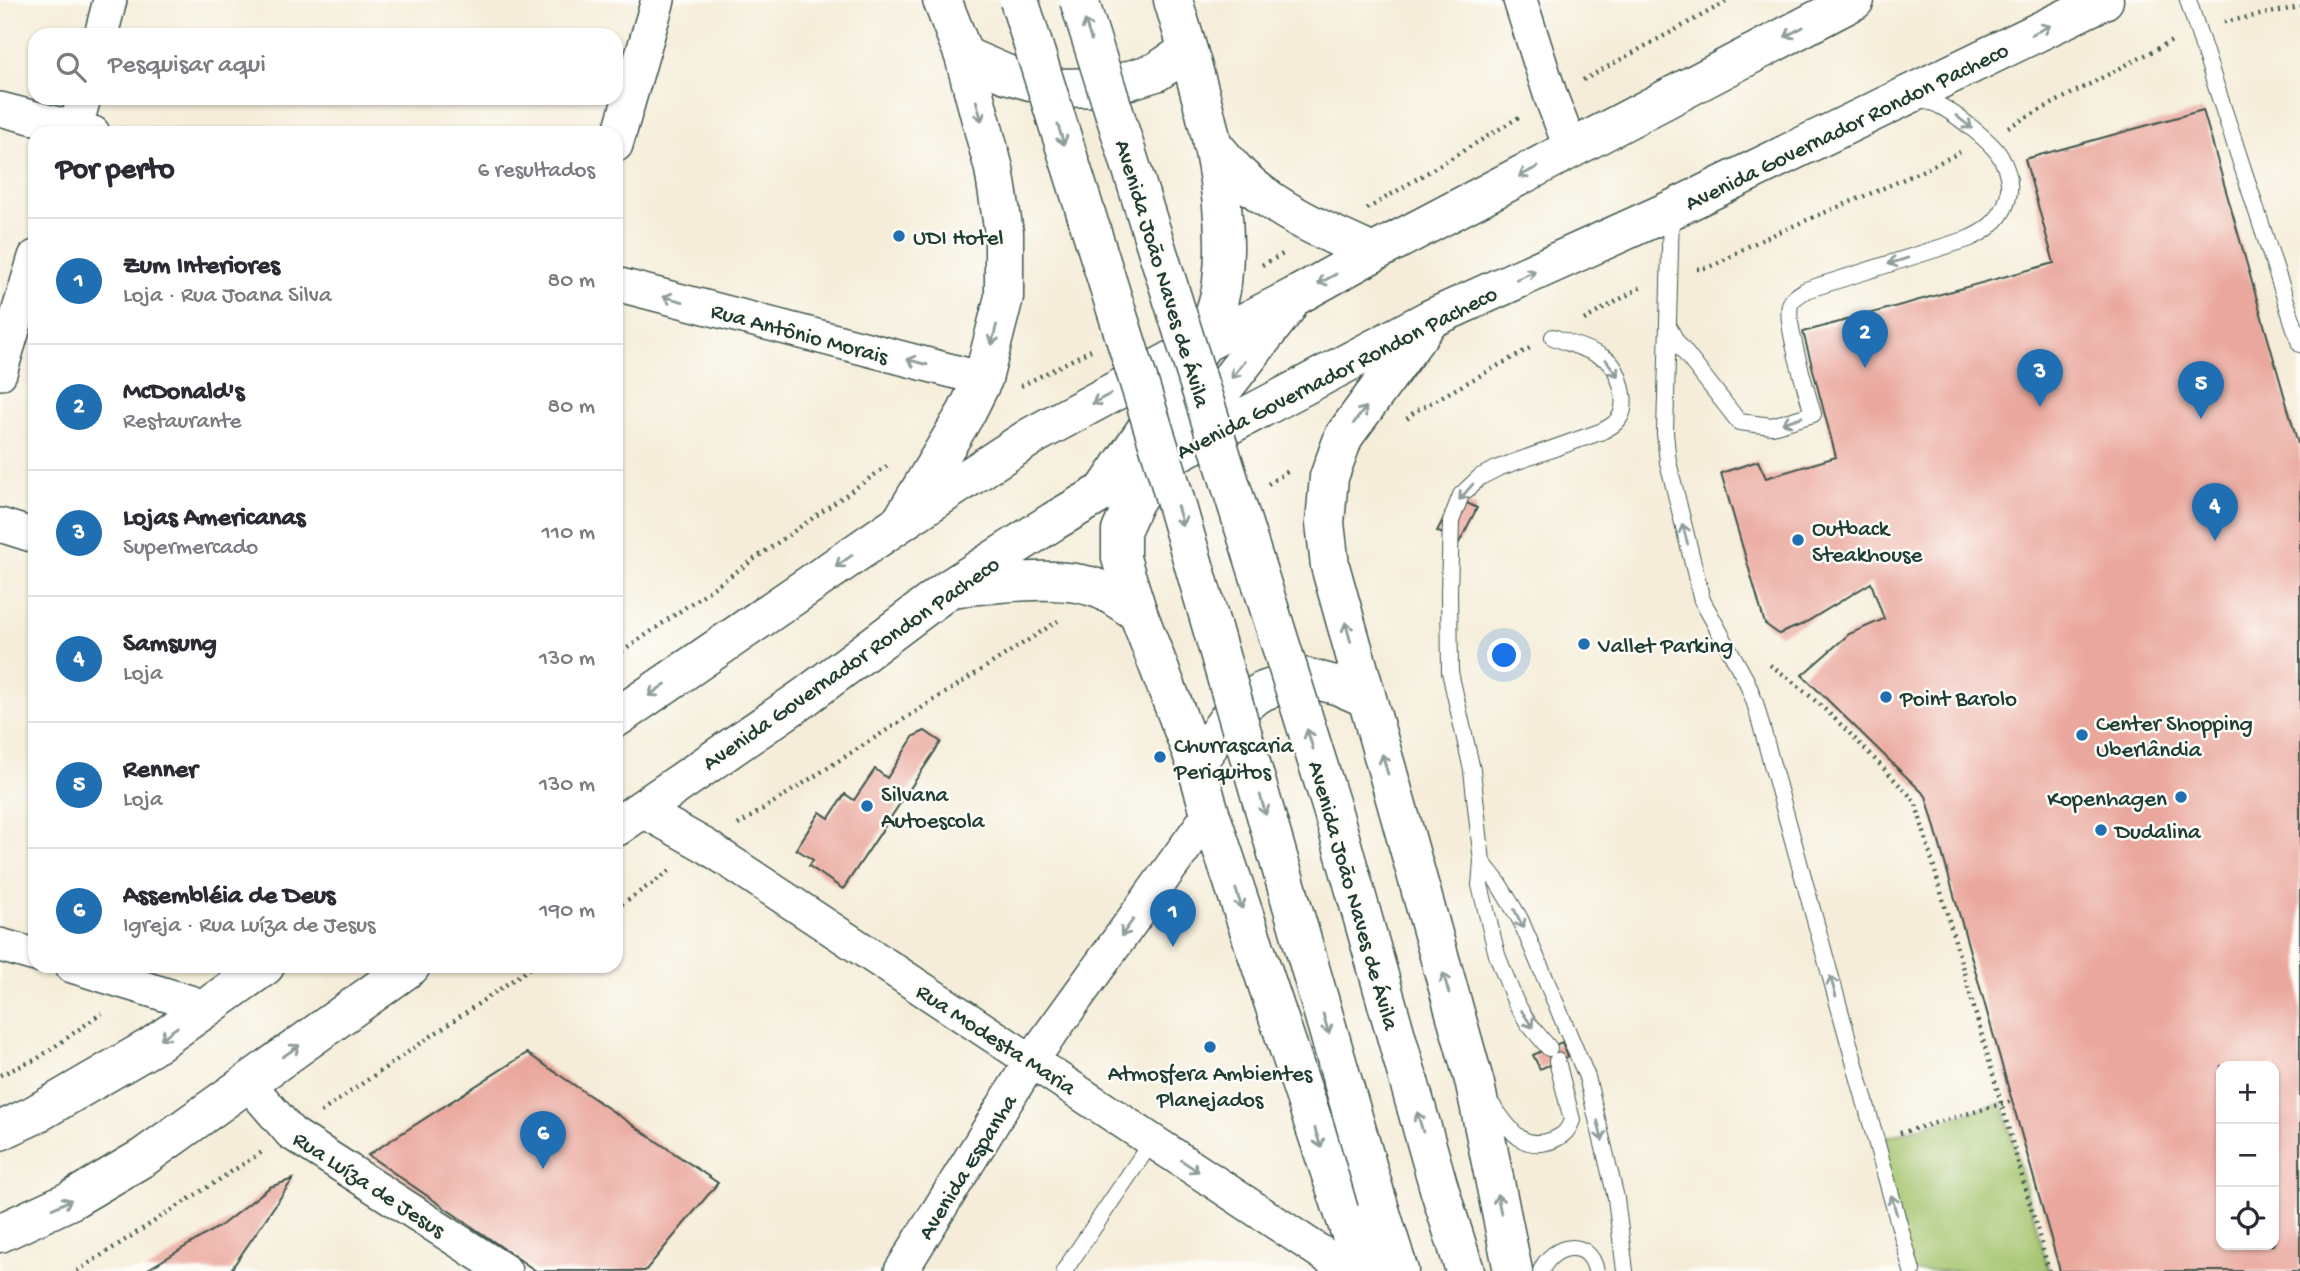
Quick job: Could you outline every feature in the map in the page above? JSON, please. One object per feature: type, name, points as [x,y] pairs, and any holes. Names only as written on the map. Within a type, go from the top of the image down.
[{"type":"main road","points":[[901,522],[966,413],[983,379],[1004,297],[1004,233],[994,169],[964,56],[942,0]]},
{"type":"main road","points":[[1019,0],[1167,472],[1399,1271]]},
{"type":"main road","name":"Avenida João Naves de Ávila","points":[[1079,0],[1332,809],[1465,1271]]},
{"type":"main road","points":[[1104,492],[1204,343],[1222,284],[1225,233],[1212,144],[1173,0]]},
{"type":"main road","name":"Avenida Governador Rondon Pacheco","points":[[629,818],[805,696],[950,588],[1104,492],[1430,319],[1671,210],[2104,0]]},
{"type":"main road","points":[[623,713],[901,522],[1032,436],[1852,1]]},
{"type":"main road","points":[[964,56],[1006,74],[1055,88],[1107,88],[1156,72],[1188,51]]},
{"type":"main road","points":[[1212,144],[1242,177],[1271,200],[1328,233],[1373,253]]},
{"type":"main road","points":[[1294,297],[1226,385],[1160,461],[1134,502],[1121,531],[1121,558],[1138,613],[1196,764],[1363,1271]]},
{"type":"main road","points":[[1430,319],[1344,436],[1329,477],[1325,523],[1330,566],[1475,1084],[1513,1271]]},
{"type":"main road","points":[[950,588],[1036,581],[1076,584],[1104,591],[1138,613]]},
{"type":"main road","points":[[1196,764],[1234,709],[1262,691],[1304,677],[1339,685],[1366,698]]},
{"type":"main road","points":[[0,1131],[34,1115],[150,1047],[255,973]]},
{"type":"main road","points":[[0,1233],[71,1199],[144,1157],[401,973]]},
{"type":"street","points":[[103,28],[110,0]]},
{"type":"street","points":[[622,126],[658,0]]},
{"type":"street","points":[[1520,0],[1551,97],[1572,149]]},
{"type":"street","points":[[0,109],[82,123]]},
{"type":"street","points":[[0,373],[28,280]]},
{"type":"street","name":"Rua Antônio Morais","points":[[623,286],[983,379]]},
{"type":"street","points":[[0,525],[28,534]]},
{"type":"street","name":"Avenida Espanha","points":[[901,1271],[1031,1061],[1210,813]]},
{"type":"street","name":"Rua Modesta Maria","points":[[629,818],[706,846],[1349,1271]]},
{"type":"street","points":[[0,945],[28,953]]},
{"type":"street","points":[[95,973],[206,1007]]},
{"type":"street","name":"Rua Luíza de Jesus","points":[[247,1082],[292,1133],[505,1271]]},
{"type":"lane","points":[[2188,0],[2300,344]]},
{"type":"lane","points":[[1668,326],[1676,341],[1739,422],[1772,426],[1813,414],[1791,329],[1790,306],[1797,296],[1806,290],[1984,233],[2006,208],[2009,190],[2007,174],[1999,154],[1954,114],[1934,103],[1902,98]]},
{"type":"lane","points":[[1671,210],[1665,433],[1668,461],[1702,600],[1747,682],[1755,704],[1912,1271]]},
{"type":"lane","points":[[1475,1084],[1521,1140],[1539,1145],[1563,1136],[1572,1120],[1553,1055],[1515,1001],[1497,955],[1480,885],[1482,862],[1467,742],[1450,672],[1451,521],[1461,495],[1480,477],[1498,468],[1600,432],[1612,426],[1622,414],[1623,392],[1617,372],[1608,360],[1553,337]]},
{"type":"lane","points":[[1482,862],[1520,919],[1587,1077],[1616,1198],[1625,1271]]},
{"type":"lane","points":[[1065,1271],[1152,1141]]},
{"type":"lane","points":[[1541,1271],[1556,1253],[1573,1247],[1583,1249],[1590,1255],[1596,1271]]},
{"type":"path","points":[[1717,629],[1793,681],[1915,801],[2049,1271]]},
{"type":"path","points":[[0,1075],[37,1059],[139,986]]},
{"type":"path","points":[[1876,1140],[2012,1101]]},
{"type":"green space","points":[[2002,1103],[2049,1271],[1912,1271],[1876,1140]]},
{"type":"building","name":"Center Shopping Uberlândia","points":[[2203,110],[2300,451],[2300,1271],[2060,1271],[1926,796],[1802,675],[1849,634],[1884,619],[1871,583],[1803,624],[1779,634],[1765,624],[1721,473],[1758,461],[1766,478],[1836,457],[1803,332],[2054,263],[2025,159]]},
{"type":"building","points":[[1455,497],[1477,508],[1459,543],[1437,531]]},
{"type":"building","name":"Silvana Autoescola","points":[[925,731],[941,742],[843,889],[809,866],[813,860],[796,849],[820,812],[829,818],[845,794],[854,800],[875,769],[887,778],[914,736]]},
{"type":"building","points":[[1562,1042],[1568,1057],[1540,1069],[1533,1055]]},
{"type":"building","points":[[527,1053],[718,1183],[645,1271],[536,1271],[368,1155]]},
{"type":"building","points":[[293,1179],[230,1271],[145,1271],[223,1224],[270,1187]]},
{"type":"place","name":"UDI Hotel","points":[[899,236]]},
{"type":"place","name":"McDonald's","points":[[1865,368]]},
{"type":"place","name":"Lojas Americanas","points":[[2040,407]]},
{"type":"place","name":"Renner","points":[[2201,419]]},
{"type":"place","name":"Outback Steakhouse","points":[[1798,540]]},
{"type":"place","name":"Samsung","points":[[2215,541]]},
{"type":"place","name":"Vallet Parking","points":[[1584,644]]},
{"type":"place","name":"Point Barolo","points":[[1886,697]]},
{"type":"place","name":"Center Shopping Uberlândia","points":[[2082,735]]},
{"type":"place","name":"Churrascaria Periquitos","points":[[1160,757]]},
{"type":"place","name":"Kopenhagen","points":[[2181,797]]},
{"type":"place","name":"Silvana Autoescola","points":[[867,806]]},
{"type":"place","name":"Dudalina","points":[[2101,830]]},
{"type":"place","name":"Zum Interiores","points":[[1173,947]]},
{"type":"place","name":"Atmosfera Ambientes Planejados","points":[[1210,1047]]},
{"type":"place","name":"Assembléia de Deus","points":[[543,1169]]}]
